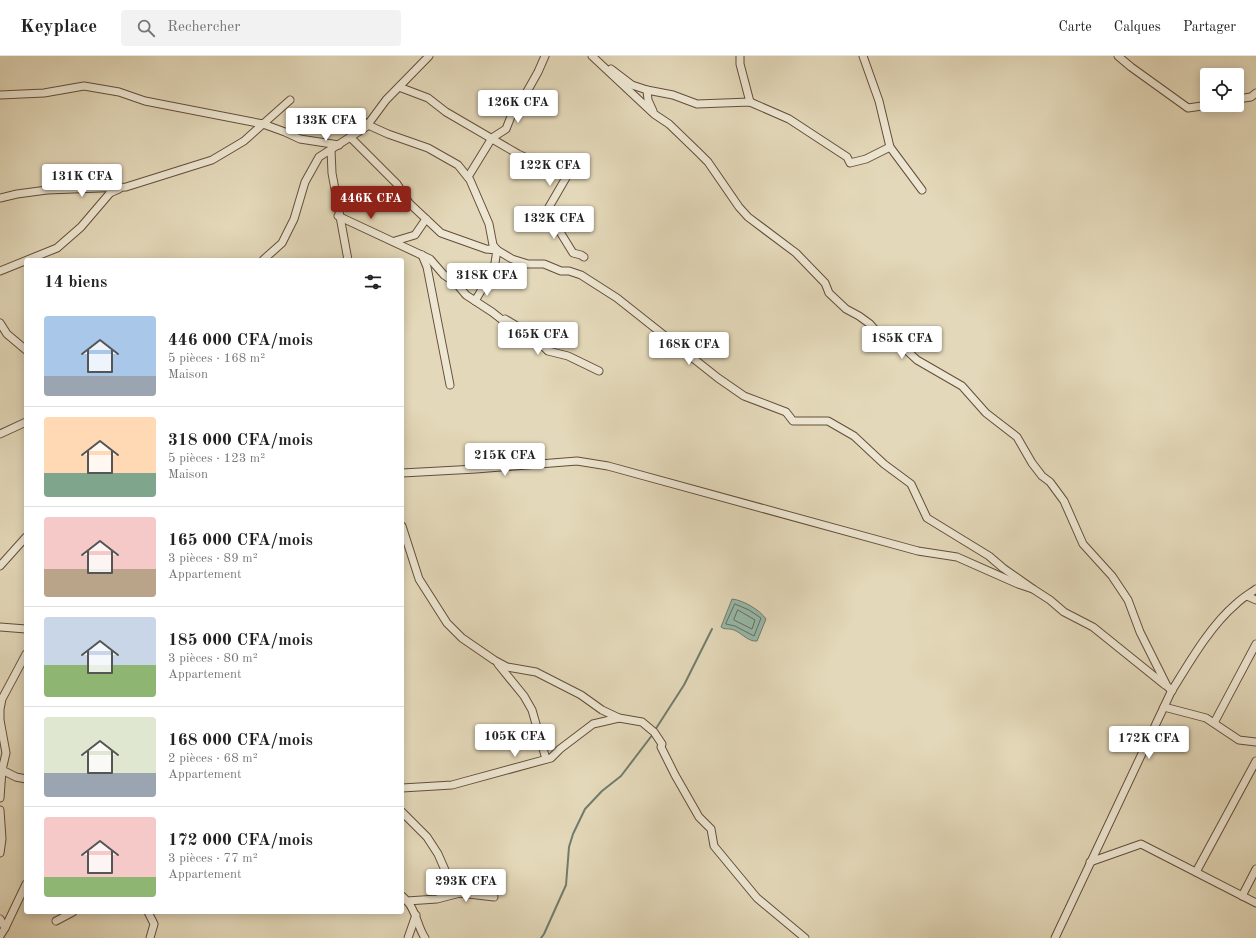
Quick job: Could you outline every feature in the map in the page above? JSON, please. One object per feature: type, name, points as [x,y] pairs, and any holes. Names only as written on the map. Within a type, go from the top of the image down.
[{"type":"street","points":[[468,177],[492,138],[506,129],[512,114],[520,104],[545,56]]},
{"type":"street","points":[[592,56],[632,85],[647,90],[673,95],[697,104],[750,102],[788,120],[847,157],[850,163],[866,159],[890,146]]},
{"type":"street","points":[[740,56],[740,64],[750,102]]},
{"type":"street","points":[[863,56],[880,101],[890,146],[922,190]]},
{"type":"street","points":[[1118,56],[1188,108],[1200,106]]},
{"type":"street","points":[[265,258],[282,244],[294,219],[305,182],[319,158],[368,125],[386,100],[425,58]]},
{"type":"street","points":[[602,64],[613,77],[654,114],[669,124],[708,162],[739,207],[748,217],[796,253],[825,283],[829,293],[846,309],[870,324],[884,340],[903,347],[917,360],[962,386],[986,413],[1017,436],[1032,463],[1042,476],[1050,482],[1064,501],[1083,544],[1112,576],[1128,600],[1140,632],[1169,689]]},
{"type":"street","points":[[0,95],[44,93],[84,86],[119,92],[145,101],[263,124],[300,139],[339,145]]},
{"type":"street","points":[[399,87],[408,92],[428,98],[446,112],[518,154],[567,176],[549,207],[552,219],[573,253],[581,254],[584,258]]},
{"type":"street","points":[[647,90],[648,100],[654,114]]},
{"type":"street","points":[[1244,98],[1251,97],[1256,93]]},
{"type":"street","points":[[32,258],[57,248],[77,231],[110,193],[121,188],[212,160],[244,141],[290,100]]},
{"type":"street","points":[[353,114],[368,125],[388,134],[428,148],[458,165],[468,177],[479,199],[489,224],[493,245],[497,250],[512,259],[528,264],[544,264],[561,271],[569,271],[582,275],[617,298],[718,378],[744,396],[786,412],[793,421],[828,421],[854,436],[884,464],[911,484],[927,518],[989,556],[1003,568],[1064,612],[1098,632],[1169,689]]},
{"type":"street","points":[[350,138],[397,184],[409,203],[441,233],[486,249],[497,250]]},
{"type":"street","points":[[331,150],[332,173],[338,216],[348,258]]},
{"type":"street","points":[[0,198],[47,190],[121,188]]},
{"type":"street","points":[[338,216],[395,241],[430,259],[444,275],[456,283],[466,295],[492,312],[510,329],[515,336],[523,330],[532,335],[548,351],[568,356],[599,372]]},
{"type":"street","points":[[395,241],[415,235],[426,219]]},
{"type":"street","points":[[475,301],[494,269],[497,250]]},
{"type":"street","points":[[422,255],[427,267],[450,385]]},
{"type":"street","points":[[0,271],[24,261]]},
{"type":"street","points":[[0,323],[7,334],[24,348]]},
{"type":"street","points":[[0,434],[24,423]]},
{"type":"street","points":[[404,473],[484,469],[577,461],[608,466],[918,551],[957,557],[1013,582],[1033,589]]},
{"type":"street","points":[[404,532],[419,579],[447,623],[462,638],[507,667],[536,672],[581,694],[602,710],[619,718],[642,722],[654,732],[662,744],[661,747],[675,775],[699,817],[711,829],[714,846],[757,898],[805,938]]},
{"type":"street","points":[[0,566],[24,539]]},
{"type":"street","points":[[1055,938],[1164,707],[1169,689],[1217,624],[1235,604],[1256,589]]},
{"type":"street","points":[[1247,596],[1256,600]]},
{"type":"street","points":[[0,627],[24,629]]},
{"type":"street","points":[[1214,724],[1256,644]]},
{"type":"street","points":[[0,798],[1,769],[6,753],[0,720],[0,709],[2,700],[24,658]]},
{"type":"street","points":[[494,660],[506,672],[524,696],[532,710],[546,759]]},
{"type":"street","points":[[1164,707],[1206,718],[1239,740],[1256,742]]},
{"type":"street","points":[[404,788],[452,785],[551,758],[560,749],[593,724],[619,718]]},
{"type":"street","points":[[1196,872],[1256,761]]},
{"type":"street","points":[[1,769],[16,777],[24,779]]},
{"type":"street","points":[[0,810],[2,839],[0,853]]},
{"type":"street","points":[[404,814],[427,837],[438,854],[448,877],[460,893]]},
{"type":"street","points":[[1090,862],[1141,844],[1256,903]]},
{"type":"street","points":[[1242,896],[1256,869]]},
{"type":"street","points":[[0,936],[24,888]]},
{"type":"street","points":[[405,899],[437,899],[460,893],[494,897]]},
{"type":"street","points":[[405,899],[416,915],[425,938]]},
{"type":"street","points":[[56,921],[69,914]]},
{"type":"street","points":[[149,914],[154,924],[150,938]]},
{"type":"street","points":[[408,938],[416,915]]},
{"type":"street","points":[[0,919],[5,928]]},
{"type":"water","points":[[732,599],[741,601],[751,606],[760,612],[766,619],[757,641],[748,639],[737,631],[721,627]]},
{"type":"waterway","points":[[655,730],[684,685],[712,629]]},
{"type":"waterway","points":[[541,938],[566,885],[569,847],[573,834],[585,809],[602,791],[621,776],[653,734]]}]
